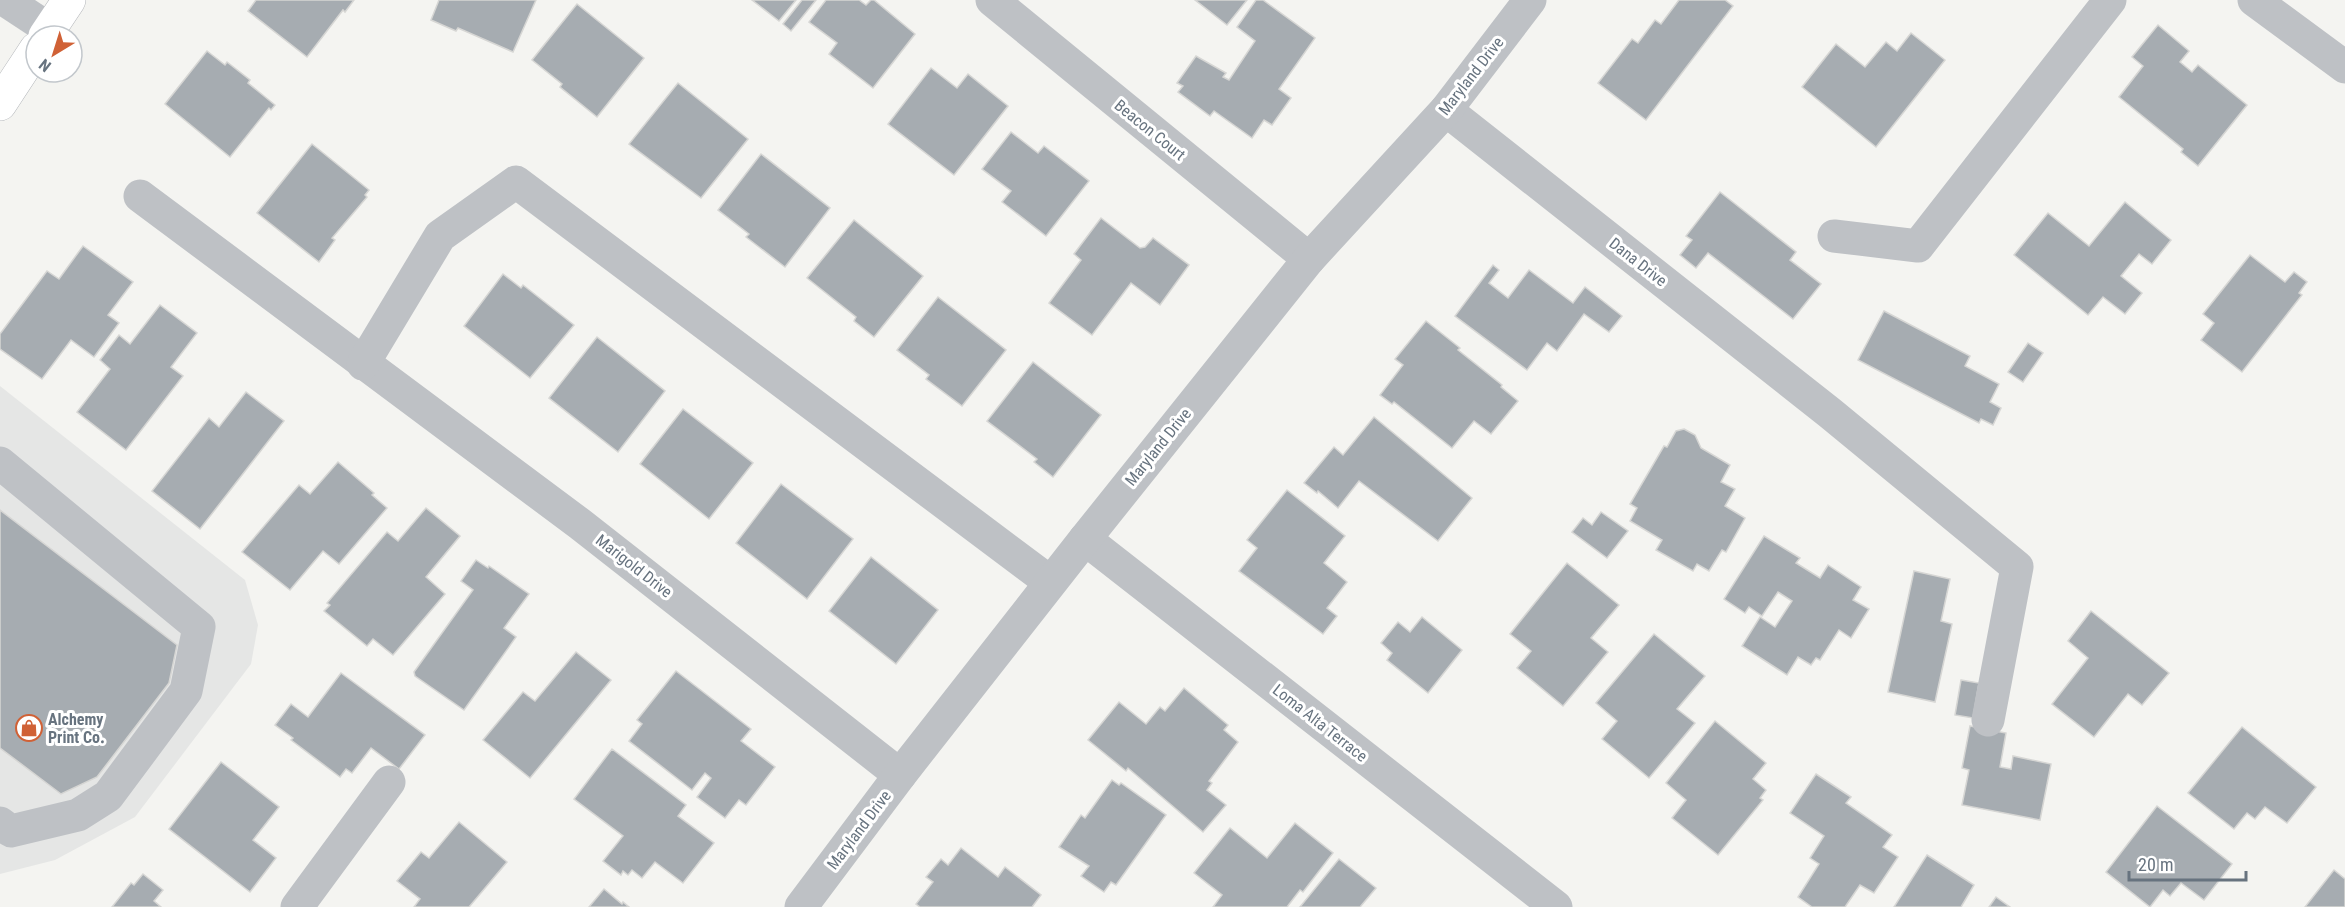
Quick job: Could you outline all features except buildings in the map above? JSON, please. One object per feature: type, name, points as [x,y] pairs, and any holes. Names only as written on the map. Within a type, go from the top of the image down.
[{"type":"main road","points":[[53,24],[69,0]]},
{"type":"main road","points":[[0,104],[24,67]]},
{"type":"street","points":[[4,0],[29,24]]},
{"type":"street","name":"Beacon Court","points":[[992,0],[1309,259]]},
{"type":"street","name":"Maryland Drive","points":[[801,907],[1050,582],[1309,259],[1446,110],[1530,0]]},
{"type":"street","points":[[1834,236],[1918,246],[2110,0]]},
{"type":"street","points":[[2254,0],[2345,67]]},
{"type":"street","name":"Dana Drive","points":[[1446,110],[1830,413],[2018,567],[1988,720]]},
{"type":"street","points":[[363,364],[440,236],[516,182],[1050,582]]},
{"type":"street","name":"Marigold Drive","points":[[140,196],[580,524],[900,776]]},
{"type":"street","points":[[0,463],[199,627],[186,691],[108,796],[78,814],[11,831],[0,823]]},
{"type":"street","name":"Loma Alta Terrace","points":[[1085,539],[1556,907]]},
{"type":"street","points":[[297,907],[389,782]]},
{"type":"shaded area","points":[[0,386],[245,580],[258,625],[251,664],[135,817],[55,860],[0,874]]},
{"type":"place","name":"Alchemy Print Co.","points":[[29,728]]}]
